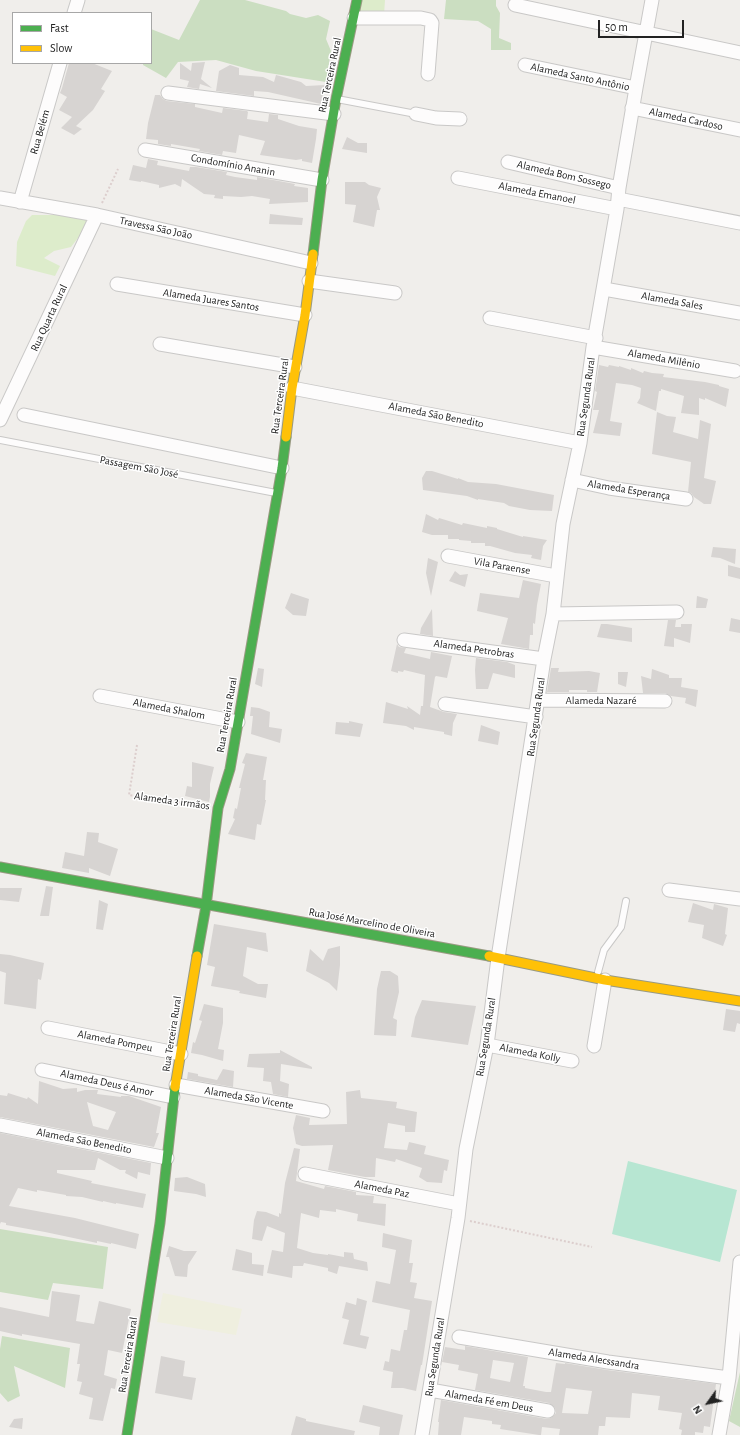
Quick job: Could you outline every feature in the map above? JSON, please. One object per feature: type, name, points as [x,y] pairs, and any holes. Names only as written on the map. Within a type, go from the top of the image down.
[{"type":"street","points":[[74,12],[78,0]]},
{"type":"street","name":"Rua Terceira Rural","points":[[127,1435],[146,1321],[157,1218],[167,1158],[174,1091],[206,906],[218,808],[230,769],[278,493],[322,180],[336,99],[357,0]]},
{"type":"street","name":"Rua Segunda Rural","points":[[422,1435],[454,1266],[459,1204],[466,1149],[487,1045],[498,958],[544,659],[553,614],[556,576],[564,524],[580,443],[594,342],[604,289],[632,108],[652,0]]},
{"type":"street","points":[[516,5],[740,53]]},
{"type":"street","points":[[354,18],[421,18],[430,20],[432,23],[428,74]]},
{"type":"street","name":"Rua Belém","points":[[20,202],[60,64]]},
{"type":"street","name":"Alameda Santo Antônio","points":[[525,65],[636,88]]},
{"type":"street","points":[[168,93],[334,114]]},
{"type":"street","name":"Alameda Cardoso","points":[[632,108],[740,130]]},
{"type":"street","points":[[416,114],[436,118],[460,119]]},
{"type":"street","name":"Condomínio Ananin","points":[[145,150],[322,180]]},
{"type":"street","name":"Alameda Bom Sossego","points":[[508,162],[618,199]]},
{"type":"street","name":"Alameda Emanoel","points":[[458,178],[618,199]]},
{"type":"street","name":"Travessa São João","points":[[0,198],[97,215],[311,263]]},
{"type":"street","points":[[618,199],[740,223]]},
{"type":"street","name":"Rua Quarta Rural","points":[[0,420],[97,215]]},
{"type":"street","points":[[309,281],[395,293]]},
{"type":"street","name":"Alameda Juares Santos","points":[[117,284],[304,315]]},
{"type":"street","name":"Alameda Sales","points":[[604,289],[740,313]]},
{"type":"street","name":"Alameda Milênio","points":[[490,318],[594,342],[735,371]]},
{"type":"street","points":[[160,344],[295,367]]},
{"type":"street","name":"Alameda São Benedito","points":[[292,388],[580,443]]},
{"type":"street","points":[[24,415],[282,468]]},
{"type":"street","name":"Alameda Esperança","points":[[572,480],[609,488],[686,498]]},
{"type":"street","name":"Vila Paraense","points":[[448,556],[556,576]]},
{"type":"street","points":[[553,614],[677,612]]},
{"type":"street","name":"Alameda Petrobras","points":[[404,640],[544,659]]},
{"type":"street","name":"Alameda Shalom","points":[[100,696],[238,722]]},
{"type":"street","name":"Alameda Nazaré","points":[[538,700],[665,701]]},
{"type":"street","points":[[445,704],[536,717]]},
{"type":"street","name":"Rua José Marcelino de Oliveira","points":[[0,867],[206,906],[740,1002]]},
{"type":"street","points":[[669,890],[740,899]]},
{"type":"street","points":[[594,1046],[600,977]]},
{"type":"street","name":"Alameda Pompeu","points":[[48,1028],[181,1054]]},
{"type":"street","name":"Alameda Kolly","points":[[487,1045],[572,1061]]},
{"type":"street","name":"Alameda Deus é Amor","points":[[42,1070],[174,1091]]},
{"type":"street","name":"Alameda São Vicente","points":[[174,1091],[323,1111]]},
{"type":"street","name":"Alameda São Benedito","points":[[0,1125],[167,1158]]},
{"type":"street","name":"Alameda Paz","points":[[305,1174],[459,1204]]},
{"type":"street","points":[[719,1435],[729,1378],[739,1270]]},
{"type":"street","name":"Alameda Alecssandra","points":[[459,1337],[608,1362],[729,1378]]},
{"type":"street","name":"Alameda Fé em Deus","points":[[430,1390],[548,1411]]},
{"type":"lane","points":[[336,99],[416,114]]},
{"type":"lane","name":"Passagem São José","points":[[0,440],[278,493]]},
{"type":"lane","points":[[600,977],[604,950],[621,927],[626,901]]},
{"type":"lane","points":[[136,1325],[146,1321]]},
{"type":"path","points":[[97,215],[118,169]]},
{"type":"path","name":"Alameda 3 irmãos","points":[[138,745],[129,795],[218,808]]},
{"type":"path","points":[[458,1218],[592,1247]]},
{"type":"green space","points":[[200,0],[245,0],[306,18],[318,15],[330,21],[326,39],[331,51],[326,82],[256,71],[216,60],[178,62],[166,78],[143,65],[152,64],[152,29],[179,40]]},
{"type":"green space","points":[[360,0],[385,0],[384,15],[357,15]]},
{"type":"green space","points":[[446,0],[496,0],[496,6],[500,13],[499,38],[511,43],[511,50],[491,50],[491,29],[478,21],[444,19]]},
{"type":"green space","points":[[32,215],[91,217],[85,229],[71,247],[54,251],[44,258],[60,266],[55,276],[16,266],[17,242],[26,221]]},
{"type":"green space","points":[[628,1161],[737,1190],[720,1262],[612,1234]]},
{"type":"green space","points":[[0,1229],[108,1247],[103,1289],[53,1283],[48,1300],[0,1292]]},
{"type":"green space","points":[[163,1293],[242,1309],[236,1335],[157,1322]]},
{"type":"green space","points":[[2,1336],[70,1348],[65,1388],[14,1366],[20,1396],[8,1402],[0,1393],[0,1349]]},
{"type":"green space","points":[[740,1372],[740,1427],[729,1421]]},
{"type":"building","points":[[205,62],[201,79],[212,88],[200,84],[199,89],[187,87],[189,81],[180,79],[180,63],[191,71],[192,63]]},
{"type":"building","points":[[69,64],[94,64],[112,71],[101,89],[105,91],[93,110],[76,126],[82,129],[74,135],[61,128],[72,117],[59,110],[67,97],[60,93]]},
{"type":"building","points":[[230,65],[239,68],[239,75],[263,77],[274,82],[276,75],[301,82],[306,86],[325,85],[321,104],[268,92],[254,91],[254,96],[216,91],[219,71]]},
{"type":"building","points":[[155,95],[160,95],[167,101],[195,104],[195,107],[222,113],[223,108],[247,111],[247,119],[268,122],[269,114],[278,115],[278,119],[299,126],[317,129],[312,163],[302,161],[302,159],[296,160],[260,155],[265,141],[239,135],[236,153],[223,151],[222,155],[199,151],[200,149],[171,144],[171,146],[158,144],[158,140],[146,139],[148,123]]},
{"type":"building","points":[[347,137],[358,143],[367,143],[367,153],[342,149]]},
{"type":"building","points":[[148,159],[158,161],[157,165],[189,171],[190,167],[196,167],[227,172],[226,175],[235,177],[257,180],[257,177],[295,184],[294,186],[308,188],[308,202],[269,204],[270,199],[252,196],[223,196],[223,199],[214,198],[215,195],[204,194],[182,179],[181,187],[175,184],[159,188],[159,185],[129,180],[133,165],[146,168]]},
{"type":"building","points":[[345,182],[365,182],[369,185],[381,188],[377,197],[380,210],[377,210],[374,227],[353,222],[356,205],[345,204]]},
{"type":"building","points":[[270,214],[303,218],[302,225],[269,224]]},
{"type":"building","points":[[599,365],[608,367],[609,365],[619,366],[631,370],[631,368],[643,373],[644,371],[664,374],[663,377],[719,385],[729,389],[726,407],[705,398],[705,400],[699,398],[699,415],[681,413],[684,396],[661,389],[661,391],[659,391],[656,411],[637,403],[640,398],[641,388],[616,383],[610,421],[622,423],[620,436],[593,433],[599,410],[593,410],[597,392],[595,391]]},
{"type":"building","points":[[657,412],[667,416],[676,417],[673,432],[698,439],[700,420],[711,424],[704,478],[716,481],[711,504],[704,504],[688,492],[691,462],[652,454]]},
{"type":"building","points":[[426,471],[432,471],[468,482],[496,484],[554,495],[552,511],[530,510],[509,506],[504,503],[478,500],[467,496],[423,490],[422,478]]},
{"type":"building","points":[[426,514],[438,520],[439,518],[462,525],[463,523],[487,528],[487,526],[523,537],[547,540],[543,546],[541,560],[531,558],[532,555],[515,553],[485,546],[485,543],[471,543],[471,541],[448,539],[448,535],[432,535],[422,532]]},
{"type":"building","points":[[713,547],[736,549],[735,564],[720,558],[711,557]]},
{"type":"building","points":[[428,558],[438,562],[431,596],[426,573]]},
{"type":"building","points":[[728,565],[740,568],[740,579],[728,576]]},
{"type":"building","points":[[455,571],[460,575],[468,574],[465,587],[449,581]]},
{"type":"building","points":[[523,580],[541,584],[535,624],[533,623],[533,635],[530,635],[529,649],[501,644],[508,618],[477,611],[480,593],[519,598]]},
{"type":"building","points":[[291,593],[309,599],[306,616],[293,615],[285,608]]},
{"type":"building","points":[[697,596],[708,599],[706,608],[696,608]]},
{"type":"building","points":[[432,609],[433,636],[420,634],[421,628]]},
{"type":"building","points":[[731,618],[740,620],[740,633],[729,631]]},
{"type":"building","points":[[668,620],[676,620],[675,627],[681,627],[681,624],[692,624],[690,643],[674,638],[674,647],[664,646]]},
{"type":"building","points":[[601,624],[632,628],[632,642],[597,637]]},
{"type":"building","points":[[397,644],[399,647],[406,648],[404,653],[430,659],[431,652],[452,656],[447,678],[435,677],[430,707],[444,712],[457,714],[453,723],[452,736],[444,734],[444,732],[414,727],[414,730],[406,726],[383,723],[386,702],[408,709],[407,706],[420,715],[421,706],[423,706],[425,675],[404,670],[403,672],[398,671],[398,673],[391,671]]},
{"type":"building","points":[[476,658],[507,662],[515,665],[515,678],[493,673],[488,689],[476,689]]},
{"type":"building","points":[[258,668],[264,669],[262,687],[255,684]]},
{"type":"building","points":[[551,668],[559,668],[558,672],[589,671],[600,673],[597,692],[587,692],[587,690],[569,690],[569,692],[547,692]]},
{"type":"building","points":[[652,669],[669,675],[669,678],[682,678],[681,687],[698,690],[696,707],[685,703],[686,698],[671,696],[665,693],[643,693],[641,676],[651,679]]},
{"type":"building","points":[[618,672],[628,672],[626,687],[618,684]]},
{"type":"building","points":[[251,707],[270,712],[269,727],[282,729],[280,743],[251,734],[253,716],[250,716]]},
{"type":"building","points":[[349,721],[363,724],[360,737],[335,734],[336,722],[349,723]]},
{"type":"building","points":[[481,725],[500,732],[498,745],[478,741]]},
{"type":"building","points":[[246,753],[267,757],[263,780],[266,780],[266,800],[261,825],[257,824],[255,840],[228,834],[235,819],[233,818],[235,808],[237,809],[241,788],[239,788],[245,764],[242,763]]},
{"type":"building","points":[[192,762],[214,767],[210,784],[209,802],[185,796],[187,786],[192,787]]},
{"type":"building","points":[[87,832],[99,833],[98,842],[118,849],[110,876],[89,868],[89,873],[62,868],[65,852],[84,856]]},
{"type":"building","points":[[46,886],[53,887],[49,916],[40,916]]},
{"type":"building","points":[[0,888],[22,888],[19,902],[0,900]]},
{"type":"building","points":[[99,900],[108,904],[103,930],[96,929]]},
{"type":"building","points":[[693,903],[713,910],[714,904],[728,908],[725,934],[727,935],[723,946],[702,938],[704,925],[688,922]]},
{"type":"building","points":[[214,924],[266,933],[268,952],[247,947],[243,976],[258,984],[268,984],[266,998],[239,993],[240,991],[211,986],[215,967],[207,965]]},
{"type":"building","points":[[340,946],[340,965],[337,991],[329,983],[306,971],[310,949],[323,961],[328,949]]},
{"type":"building","points":[[0,954],[44,963],[41,980],[38,979],[36,1009],[4,1004],[6,973],[0,971]]},
{"type":"building","points":[[381,971],[390,971],[398,976],[399,992],[393,1018],[397,1020],[396,1036],[374,1035],[377,989]]},
{"type":"building","points":[[422,1000],[476,1006],[468,1045],[411,1037],[415,1017]]},
{"type":"building","points":[[204,1004],[223,1008],[223,1023],[218,1049],[224,1050],[223,1061],[191,1053],[193,1042],[195,1043],[202,1021],[199,1020]]},
{"type":"building","points":[[726,1009],[740,1011],[740,1024],[737,1023],[735,1032],[723,1030]]},
{"type":"building","points":[[280,1050],[312,1067],[312,1069],[281,1064],[280,1081],[289,1084],[288,1097],[273,1094],[271,1082],[263,1081],[264,1068],[247,1067],[249,1054],[280,1053]]},
{"type":"building","points":[[223,1069],[234,1071],[233,1087],[187,1079],[188,1072],[217,1080]]},
{"type":"building","points":[[39,1081],[63,1089],[77,1088],[77,1092],[85,1090],[98,1090],[97,1094],[121,1097],[129,1096],[161,1107],[156,1133],[159,1133],[154,1147],[0,1117],[0,1095],[7,1096],[8,1093],[27,1099],[28,1097],[38,1104]],"holes":[[[87,1102],[116,1112],[108,1130],[93,1126]]]},
{"type":"building","points":[[360,1090],[361,1098],[397,1102],[396,1108],[417,1112],[415,1132],[405,1132],[405,1126],[388,1123],[384,1148],[407,1150],[409,1142],[426,1146],[424,1154],[449,1160],[447,1171],[444,1170],[442,1183],[427,1182],[419,1177],[422,1168],[396,1159],[395,1162],[376,1158],[375,1177],[365,1177],[328,1170],[333,1145],[302,1146],[296,1144],[293,1128],[296,1115],[310,1118],[309,1125],[347,1124],[346,1092]]},
{"type":"building","points":[[0,1133],[151,1163],[150,1175],[138,1172],[137,1179],[125,1173],[126,1170],[120,1170],[98,1158],[95,1170],[57,1170],[57,1173],[92,1181],[91,1183],[146,1194],[143,1208],[82,1197],[66,1196],[37,1190],[37,1192],[18,1188],[9,1206],[75,1218],[139,1234],[136,1249],[111,1243],[97,1241],[97,1243],[6,1225],[6,1223],[1,1222],[0,1224]]},
{"type":"building","points":[[294,1148],[300,1149],[296,1181],[324,1189],[325,1186],[356,1192],[356,1195],[374,1196],[373,1203],[386,1204],[385,1226],[357,1221],[358,1214],[336,1209],[336,1212],[320,1210],[319,1218],[301,1213],[297,1248],[313,1253],[344,1257],[344,1252],[353,1253],[354,1259],[367,1262],[368,1271],[339,1266],[337,1274],[328,1271],[328,1268],[304,1263],[303,1266],[293,1266],[292,1278],[267,1273],[272,1250],[283,1252],[285,1233],[267,1226],[262,1241],[252,1239],[254,1220],[257,1211],[266,1212],[279,1217],[279,1213],[281,1214],[285,1183]]},
{"type":"building","points":[[187,1177],[205,1184],[206,1197],[174,1191],[175,1178]]},
{"type":"building","points":[[383,1233],[412,1240],[409,1263],[413,1263],[410,1282],[417,1283],[414,1298],[432,1301],[422,1365],[416,1391],[403,1388],[391,1388],[393,1372],[383,1370],[385,1361],[389,1362],[391,1349],[400,1351],[404,1330],[407,1330],[410,1310],[372,1302],[376,1281],[390,1284],[396,1250],[382,1247]]},
{"type":"building","points":[[169,1246],[184,1251],[197,1251],[188,1265],[187,1277],[175,1276],[169,1257],[166,1257]]},
{"type":"building","points":[[236,1249],[252,1253],[252,1264],[264,1265],[263,1276],[232,1270]]},
{"type":"building","points":[[52,1291],[80,1295],[76,1321],[94,1324],[99,1301],[131,1309],[122,1353],[108,1350],[104,1375],[117,1379],[115,1389],[111,1388],[103,1421],[89,1419],[93,1398],[79,1394],[82,1382],[77,1381],[80,1364],[77,1364],[80,1344],[22,1334],[22,1336],[0,1331],[0,1307],[49,1317]]},
{"type":"building","points":[[357,1298],[367,1301],[360,1335],[369,1337],[366,1349],[343,1344],[349,1320],[342,1318],[346,1302],[356,1305]]},
{"type":"building","points":[[465,1346],[528,1357],[523,1386],[525,1386],[525,1388],[546,1392],[551,1392],[556,1363],[716,1384],[710,1427],[704,1426],[703,1433],[695,1432],[695,1435],[681,1435],[682,1430],[679,1429],[682,1413],[658,1410],[660,1396],[632,1393],[630,1418],[606,1417],[605,1426],[599,1426],[598,1435],[559,1435],[560,1429],[542,1427],[541,1435],[539,1435],[500,1429],[501,1425],[492,1424],[492,1421],[464,1417],[461,1435],[438,1435],[441,1400],[547,1419],[551,1418],[556,1413],[555,1408],[549,1403],[475,1390],[478,1374],[458,1370],[459,1365],[442,1362],[445,1347],[465,1350]],"holes":[[[493,1360],[514,1363],[510,1382],[490,1378]],[[566,1388],[592,1391],[588,1414],[562,1413]]]},
{"type":"building","points":[[161,1356],[185,1361],[183,1376],[196,1378],[192,1400],[155,1393]]},
{"type":"building","points":[[363,1405],[403,1415],[399,1435],[379,1435],[380,1427],[359,1422]]},
{"type":"building","points":[[296,1416],[306,1419],[306,1421],[355,1431],[354,1435],[291,1435]]},
{"type":"building","points":[[23,1418],[22,1429],[9,1427],[14,1419]]},
{"type":"traffic: fast","points":[[313,254],[322,180],[336,99],[357,0]]},
{"type":"traffic: fast","points":[[197,956],[206,906],[218,808],[230,769],[282,468],[286,437]]},
{"type":"traffic: fast","points":[[0,867],[489,956]]},
{"type":"traffic: fast","points":[[127,1435],[160,1223],[175,1087]]},
{"type":"traffic: slow","points":[[286,437],[292,388],[305,315],[313,254]]},
{"type":"traffic: slow","points":[[175,1087],[197,956]]},
{"type":"traffic: slow","points":[[489,956],[605,980],[740,1001]]}]
